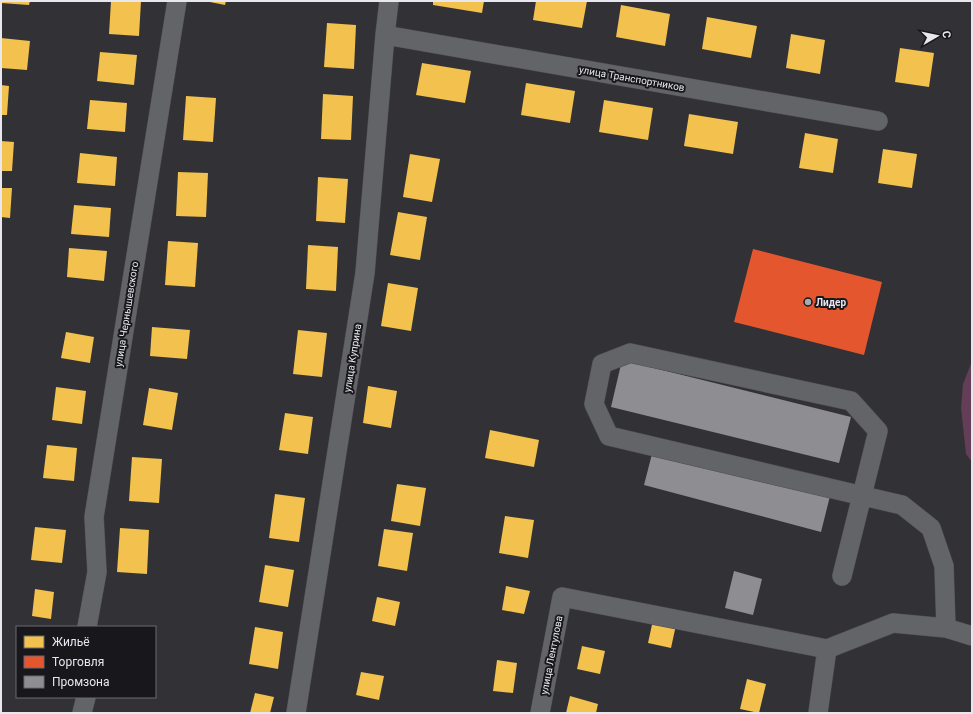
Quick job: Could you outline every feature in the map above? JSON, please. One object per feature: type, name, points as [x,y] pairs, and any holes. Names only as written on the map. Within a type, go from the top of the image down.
[{"type":"street","name":"улица Чернышевского","points":[[87,626],[97,572],[94,516],[177,1]]},
{"type":"street","name":"улица Куприна","points":[[296,713],[365,274],[389,1]]},
{"type":"street","name":"улица Транспортников","points":[[385,35],[878,121]]},
{"type":"street","points":[[842,576],[863,496],[878,431],[851,401],[630,353],[602,364],[594,404],[609,436],[863,496],[902,505],[930,528],[944,566],[946,628]]},
{"type":"street","name":"улица Лентулова","points":[[540,713],[562,597],[827,649]]},
{"type":"street","points":[[818,713],[827,649],[893,623],[946,628],[972,636]]},
{"type":"street","points":[[82,713],[86,698]]},
{"type":"shaded area","points":[[972,361],[972,462],[966,454],[961,408],[963,384]]},
{"type":"building: Жильё","points":[[1,1],[30,1],[29,5],[1,3]]},
{"type":"building: Жильё","points":[[111,1],[141,1],[139,36],[109,34]]},
{"type":"building: Жильё","points":[[205,1],[226,1],[225,5]]},
{"type":"building: Жильё","points":[[433,1],[484,1],[482,13],[433,5]]},
{"type":"building: Жильё","points":[[536,1],[587,1],[582,28],[533,20]]},
{"type":"building: Жильё","points":[[621,5],[670,14],[665,46],[616,37]]},
{"type":"building: Жильё","points":[[707,17],[757,26],[751,58],[702,49]]},
{"type":"building: Жильё","points":[[327,23],[356,25],[354,69],[324,67]]},
{"type":"building: Жильё","points":[[791,34],[825,40],[820,74],[786,68]]},
{"type":"building: Жильё","points":[[1,38],[30,41],[27,70],[1,68]]},
{"type":"building: Жильё","points":[[900,48],[934,53],[929,87],[895,82]]},
{"type":"building: Жильё","points":[[100,52],[137,55],[134,85],[97,81]]},
{"type":"building: Жильё","points":[[422,63],[471,71],[465,103],[416,95]]},
{"type":"building: Жильё","points":[[526,83],[575,91],[570,123],[521,115]]},
{"type":"building: Жильё","points":[[1,85],[9,86],[7,115],[1,115]]},
{"type":"building: Жильё","points":[[323,94],[353,96],[351,140],[321,139]]},
{"type":"building: Жильё","points":[[186,96],[216,98],[213,142],[183,140]]},
{"type":"building: Жильё","points":[[90,100],[127,103],[125,132],[87,129]]},
{"type":"building: Жильё","points":[[604,100],[653,108],[648,140],[599,132]]},
{"type":"building: Жильё","points":[[689,114],[738,122],[733,154],[684,146]]},
{"type":"building: Жильё","points":[[805,133],[838,139],[833,173],[799,168]]},
{"type":"building: Жильё","points":[[1,141],[14,142],[12,171],[1,171]]},
{"type":"building: Жильё","points":[[883,149],[917,154],[912,188],[878,183]]},
{"type":"building: Жильё","points":[[80,153],[117,157],[115,186],[77,183]]},
{"type":"building: Жильё","points":[[410,154],[440,159],[432,202],[403,197]]},
{"type":"building: Жильё","points":[[178,172],[208,173],[206,217],[176,216]]},
{"type":"building: Жильё","points":[[318,177],[348,179],[345,223],[316,221]]},
{"type":"building: Жильё","points":[[1,188],[12,188],[10,218],[1,217]]},
{"type":"building: Жильё","points":[[74,205],[111,208],[109,237],[71,234]]},
{"type":"building: Жильё","points":[[398,212],[427,217],[420,260],[390,255]]},
{"type":"building: Жильё","points":[[168,241],[198,243],[195,287],[165,285]]},
{"type":"building: Жильё","points":[[308,245],[338,247],[336,291],[306,289]]},
{"type":"building: Жильё","points":[[69,248],[107,251],[104,281],[67,277]]},
{"type":"building: Жильё","points":[[388,283],[418,288],[411,331],[381,326]]},
{"type":"building: Жильё","points":[[152,327],[190,330],[187,359],[150,356]]},
{"type":"building: Жильё","points":[[298,330],[327,333],[322,377],[293,374]]},
{"type":"building: Жильё","points":[[66,332],[94,337],[90,363],[61,358]]},
{"type":"building: Жильё","points":[[368,386],[397,391],[391,428],[363,423]]},
{"type":"building: Жильё","points":[[56,387],[86,391],[82,424],[52,420]]},
{"type":"building: Жильё","points":[[149,388],[178,393],[172,430],[143,425]]},
{"type":"building: Жильё","points":[[285,413],[313,417],[308,454],[279,450]]},
{"type":"building: Жильё","points":[[490,430],[539,440],[534,467],[485,458]]},
{"type":"building: Жильё","points":[[47,445],[77,448],[74,481],[43,478]]},
{"type":"building: Жильё","points":[[132,457],[162,459],[159,503],[129,501]]},
{"type":"building: Жильё","points":[[397,484],[426,488],[420,526],[391,521]]},
{"type":"building: Жильё","points":[[275,494],[305,498],[299,542],[269,538]]},
{"type":"building: Жильё","points":[[505,516],[534,520],[528,558],[499,553]]},
{"type":"building: Жильё","points":[[35,527],[66,530],[62,563],[31,560]]},
{"type":"building: Жильё","points":[[120,528],[149,530],[147,574],[117,572]]},
{"type":"building: Жильё","points":[[384,529],[413,533],[407,571],[378,566]]},
{"type":"building: Жильё","points":[[265,565],[294,570],[288,607],[259,602]]},
{"type":"building: Жильё","points":[[506,586],[530,591],[524,614],[502,610]]},
{"type":"building: Жильё","points":[[35,589],[54,592],[51,619],[32,616]]},
{"type":"building: Жильё","points":[[377,597],[400,602],[395,626],[372,621]]},
{"type":"building: Жильё","points":[[653,620],[676,625],[671,648],[648,643]]},
{"type":"building: Жильё","points":[[255,627],[283,632],[278,669],[249,664]]},
{"type":"building: Жильё","points":[[582,646],[605,651],[600,674],[577,669]]},
{"type":"building: Жильё","points":[[497,660],[517,663],[513,693],[493,691]]},
{"type":"building: Жильё","points":[[361,672],[384,676],[379,700],[356,695]]},
{"type":"building: Жильё","points":[[747,679],[766,684],[759,713],[740,709]]},
{"type":"building: Жильё","points":[[255,693],[274,697],[270,713],[250,713]]},
{"type":"building: Жильё","points":[[570,696],[598,704],[596,713],[566,713]]},
{"type":"building: Торговля","name":"Лидер","points":[[753,249],[882,282],[864,355],[734,322]]},
{"type":"building: Промзона","points":[[622,360],[851,417],[839,463],[611,407]]},
{"type":"building: Промзона","points":[[653,450],[830,496],[821,532],[644,485]]},
{"type":"building: Промзона","points":[[734,571],[762,579],[753,615],[725,608]]},
{"type":"place","name":"Лидер","points":[[808,302]]}]
